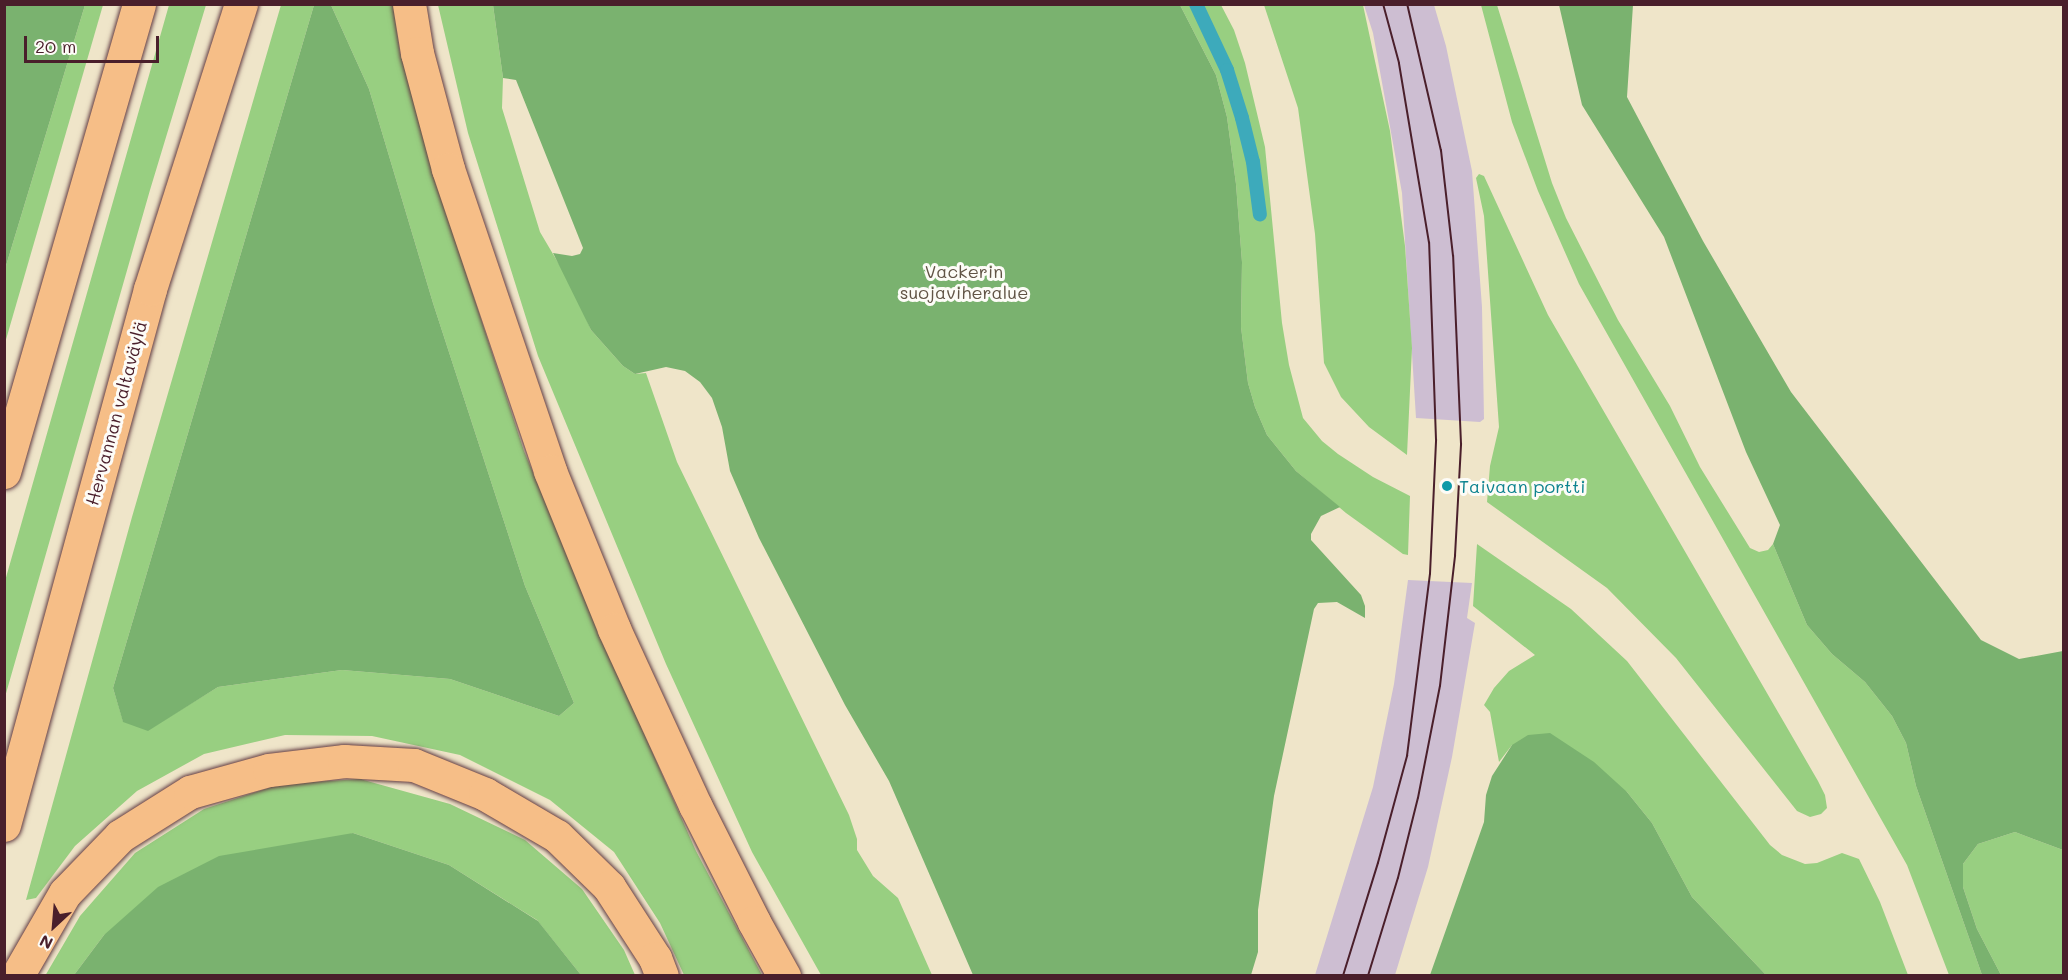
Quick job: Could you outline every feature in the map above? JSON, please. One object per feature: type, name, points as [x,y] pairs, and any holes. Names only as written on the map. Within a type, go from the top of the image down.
[{"type":"highway","points":[[4,472],[139,4]]},
{"type":"highway","name":"Hervannan valtaväylä","points":[[4,825],[150,289],[241,4]]},
{"type":"highway","points":[[409,4],[417,53],[448,169],[550,471],[614,629],[695,805],[754,922],[784,975]]},
{"type":"highway","points":[[17,975],[65,893],[120,836],[190,792],[269,770],[344,761],[414,765],[485,794],[557,836],[609,887],[655,958],[662,975]]},
{"type":"shaded area","points":[[1364,5],[1434,5],[1446,46],[1472,171],[1482,307],[1484,419],[1480,422],[1416,418],[1402,193],[1373,33]]},
{"type":"shaded area","points":[[1408,580],[1472,583],[1467,618],[1475,623],[1452,757],[1428,867],[1395,975],[1315,975],[1373,787],[1394,684]]},
{"type":"green space","points":[[4,5],[85,5],[5,269]]},
{"type":"green space","points":[[85,5],[103,5],[5,343],[5,269]]},
{"type":"green space","points":[[169,5],[206,5],[150,190],[5,697],[5,581]]},
{"type":"green space","points":[[281,5],[314,5],[113,688],[123,721],[148,730],[218,687],[342,670],[450,679],[559,716],[574,703],[525,586],[433,303],[369,89],[331,5],[393,5],[400,53],[453,233],[524,451],[616,670],[696,851],[762,975],[684,975],[660,923],[614,852],[550,800],[460,755],[372,736],[285,735],[204,754],[137,791],[75,846],[36,898],[26,900],[132,517]]},
{"type":"green space","points":[[314,5],[331,5],[369,89],[433,303],[525,586],[574,703],[559,716],[450,679],[342,670],[218,687],[148,731],[123,722],[113,688]]},
{"type":"green space","points":[[438,5],[493,5],[503,78],[502,108],[540,232],[573,288],[591,330],[623,366],[635,374],[646,373],[677,462],[849,815],[857,839],[857,850],[873,876],[898,898],[932,975],[821,975],[752,852],[666,664],[538,356],[468,133]]},
{"type":"green space","name":"Vackerin suojaviheralue","points":[[493,5],[1180,5],[1216,75],[1227,117],[1236,184],[1242,262],[1241,327],[1248,383],[1255,407],[1267,435],[1296,471],[1340,507],[1321,516],[1311,534],[1311,540],[1361,595],[1365,606],[1365,618],[1337,602],[1318,603],[1314,609],[1274,796],[1258,910],[1258,952],[1251,975],[973,975],[889,781],[845,705],[759,538],[730,471],[722,427],[712,398],[700,382],[685,371],[666,367],[635,374],[623,366],[591,330],[553,253],[572,256],[580,254],[583,248],[516,80],[503,78]]},
{"type":"green space","points":[[1180,5],[1221,5],[1234,30],[1245,63],[1265,147],[1282,323],[1289,365],[1303,418],[1322,441],[1338,454],[1373,477],[1410,496],[1408,555],[1403,554],[1346,513],[1296,471],[1267,435],[1255,407],[1248,383],[1241,327],[1242,262],[1236,184],[1227,117],[1216,75]]},
{"type":"green space","points":[[1264,5],[1363,5],[1390,131],[1405,246],[1412,348],[1407,455],[1369,427],[1341,397],[1324,363],[1315,234],[1298,108]]},
{"type":"green space","points":[[1481,5],[1497,5],[1552,183],[1566,218],[1618,320],[1670,406],[1700,467],[1750,548],[1759,552],[1768,550],[1773,544],[1807,625],[1832,654],[1865,682],[1892,716],[1906,743],[1916,786],[1982,975],[1949,975],[1907,865],[1579,284],[1538,191],[1512,122]]},
{"type":"green space","points":[[1559,5],[1633,5],[1627,97],[1703,241],[1791,392],[1981,640],[2019,659],[2063,651],[2063,850],[2015,832],[1978,844],[1963,864],[1963,887],[1977,929],[2001,975],[1982,975],[1916,786],[1906,743],[1892,716],[1865,682],[1832,654],[1807,625],[1773,544],[1780,525],[1746,452],[1664,237],[1582,105]]},
{"type":"green space","points":[[1479,174],[1484,176],[1548,315],[1818,781],[1825,795],[1827,808],[1821,814],[1810,817],[1797,811],[1676,658],[1607,588],[1487,502],[1490,466],[1499,427],[1484,216],[1476,178]]},
{"type":"green space","points":[[1477,544],[1571,609],[1627,661],[1770,845],[1782,855],[1805,864],[1817,863],[1842,853],[1859,859],[1880,902],[1908,975],[1766,975],[1692,897],[1652,823],[1627,792],[1512,745],[1499,762],[1490,712],[1484,705],[1494,688],[1509,671],[1535,655],[1473,606]]},
{"type":"green space","points":[[1550,733],[1594,762],[1627,792],[1652,823],[1692,897],[1766,975],[1430,975],[1484,822],[1486,795],[1492,776],[1512,745],[1528,735]]},
{"type":"green space","points":[[360,779],[450,804],[525,840],[582,889],[624,950],[635,975],[581,975],[537,920],[449,865],[353,833],[104,935],[74,975],[45,976],[80,916],[135,853],[204,809],[281,784]]},
{"type":"green space","points":[[2015,832],[2063,850],[2063,975],[2001,975],[1977,929],[1963,887],[1963,864],[1978,844]]},
{"type":"green space","points":[[353,833],[449,865],[538,921],[581,975],[74,975],[104,935],[158,887],[219,856]]},
{"type":"waterway","points":[[1196,4],[1227,70],[1242,118],[1253,162],[1260,215]]},
{"type":"tram line","points":[[1343,976],[1378,863],[1407,756],[1430,574],[1436,440],[1429,243],[1399,63],[1383,4]]},
{"type":"tram line","points":[[1368,976],[1398,878],[1418,798],[1440,686],[1455,556],[1461,444],[1453,256],[1441,151],[1407,4]]},
{"type":"place","name":"Taivaan portti","points":[[1447,486]]}]
